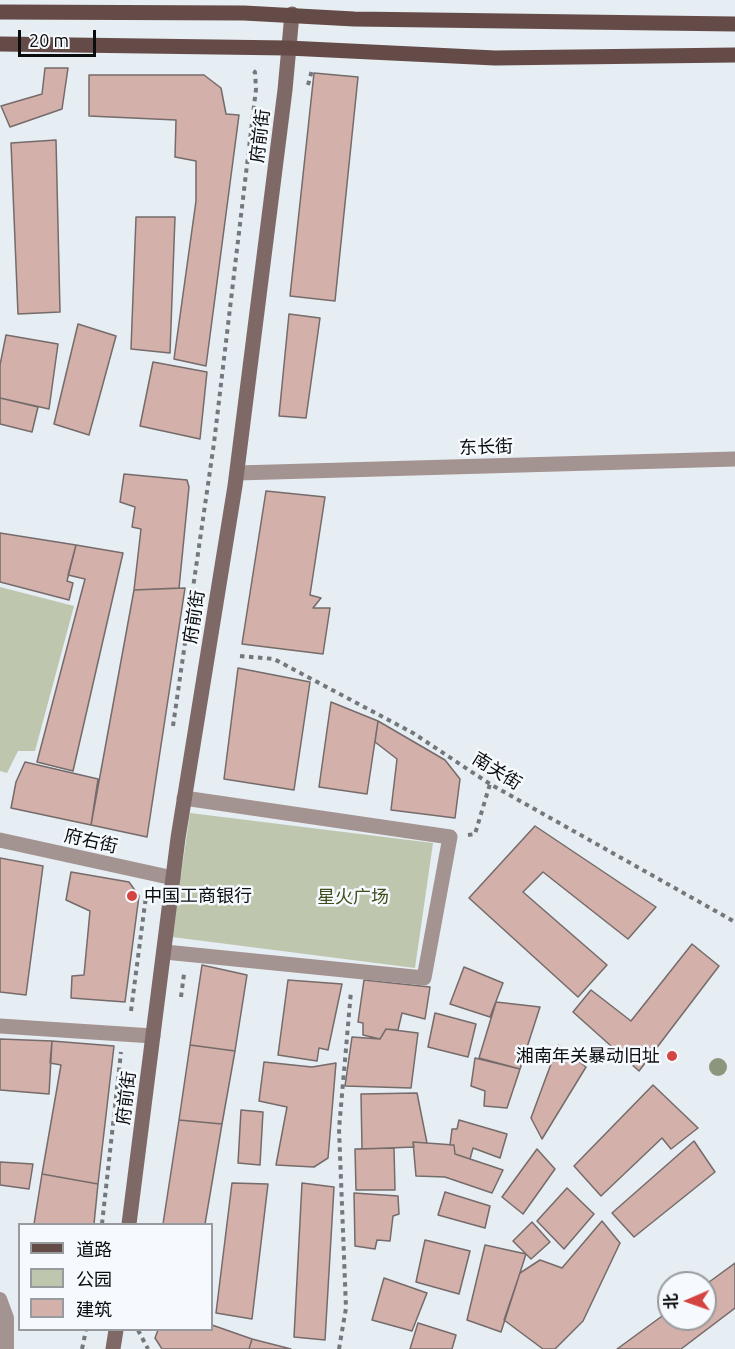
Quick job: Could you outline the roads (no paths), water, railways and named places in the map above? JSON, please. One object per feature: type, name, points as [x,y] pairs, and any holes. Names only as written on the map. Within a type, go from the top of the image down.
[{"type":"main road","points":[[0,12],[292,14],[354,19],[735,24]]},
{"type":"main road","points":[[0,44],[288,48],[495,58],[735,55]]},
{"type":"street","name":"府前街","points":[[129,1223],[184,798],[237,473],[292,14]]},
{"type":"street","name":"东长街","points":[[237,473],[735,459]]},
{"type":"street","points":[[165,952],[424,978],[450,837],[184,798]]},
{"type":"street","name":"府右街","points":[[0,840],[173,878]]},
{"type":"street","points":[[0,1026],[153,1035]]},
{"type":"street","points":[[114,1349],[116,1331]]},
{"type":"lane","points":[[0,1299],[7,1318],[7,1349]]},
{"type":"place","name":"中国工商银行","points":[[132,896]]},
{"type":"place","name":"湘南年关暴动旧址","points":[[672,1056]]},
{"type":"park label","name":"星火广场","points":[[353,897]]}]
